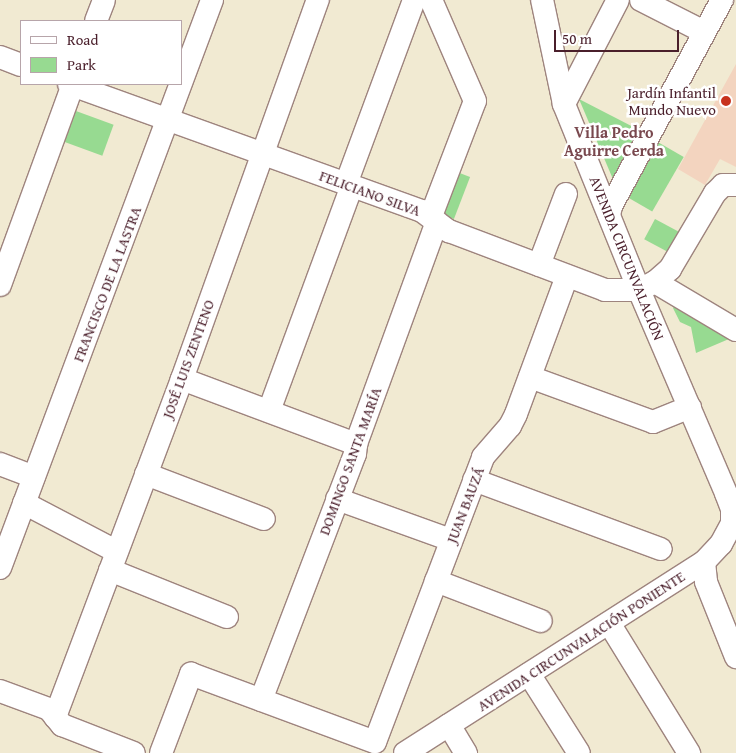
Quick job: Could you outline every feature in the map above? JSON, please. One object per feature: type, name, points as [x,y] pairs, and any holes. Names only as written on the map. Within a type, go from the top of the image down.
[{"type":"street","points":[[96,20],[104,0]]},
{"type":"street","name":"FRANCISCO DE LA LASTRA","points":[[182,82],[212,0]]},
{"type":"street","name":"JOSÉ LUIS ZENTENO","points":[[56,717],[182,379],[261,153],[318,0]]},
{"type":"street","points":[[270,411],[414,0]]},
{"type":"street","name":"DOMINGO SANTA MARÍA","points":[[261,700],[337,499],[475,101],[431,0]]},
{"type":"street","points":[[564,104],[618,0]]},
{"type":"street","points":[[641,0],[704,32]]},
{"type":"street","points":[[608,215],[611,206],[722,0]]},
{"type":"street","name":"AVENIDA CIRCUNVALACIÓN","points":[[538,2],[564,104],[608,215],[647,286],[690,407],[727,468],[731,500]]},
{"type":"street","points":[[0,57],[20,65]]},
{"type":"street","points":[[0,285],[71,85]]},
{"type":"street","name":"FELICIANO SILVA","points":[[74,85],[349,185],[434,219],[449,231],[605,290],[647,286]]},
{"type":"street","name":"FRANCISCO DE LA LASTRA","points":[[0,568],[181,85]]},
{"type":"street","points":[[736,185],[723,185],[715,194],[670,269],[647,286],[736,330]]},
{"type":"street","points":[[539,265],[566,194]]},
{"type":"street","name":"JUAN BAUZÁ","points":[[380,747],[436,581],[474,480],[489,448],[510,426],[567,276]]},
{"type":"street","points":[[530,377],[653,422],[690,407]]},
{"type":"street","points":[[182,379],[356,444]]},
{"type":"street","points":[[0,464],[34,477]]},
{"type":"street","points":[[146,474],[264,519]]},
{"type":"street","points":[[474,480],[661,548]]},
{"type":"street","points":[[337,499],[451,540]]},
{"type":"street","name":"AVENIDA CIRCUNVALACIÓN PONIENTE","points":[[405,753],[704,562],[729,533],[732,522],[731,500]]},
{"type":"street","points":[[24,503],[113,560],[227,618]]},
{"type":"street","points":[[704,562],[706,582],[736,657]]},
{"type":"street","points":[[436,581],[541,621]]},
{"type":"street","points":[[609,623],[689,753]]},
{"type":"street","points":[[161,753],[192,674],[380,747]]},
{"type":"street","points":[[529,674],[579,753]]},
{"type":"street","points":[[0,691],[49,709],[62,725],[134,753]]},
{"type":"street","points":[[449,725],[466,753]]},
{"type":"shaded area","name":"Jardín Infantil Mundo Nuevo","points":[[736,64],[736,167],[720,159],[705,185],[678,169]]},
{"type":"green space","points":[[579,99],[643,132],[615,184]]},
{"type":"green space","points":[[76,111],[114,125],[102,156],[65,142]]},
{"type":"green space","points":[[656,141],[684,157],[652,212],[624,196]]},
{"type":"green space","points":[[457,172],[470,177],[454,219],[441,214]]},
{"type":"green space","points":[[655,219],[679,232],[668,252],[644,239]]},
{"type":"green space","points":[[678,300],[736,336],[696,353],[691,327],[680,322],[673,308]]},
{"type":"place","name":"Jardín Infantil Mundo Nuevo","points":[[726,101]]},
{"type":"district","name":"Villa Pedro Aguirre Cerda","points":[[614,141]]}]
